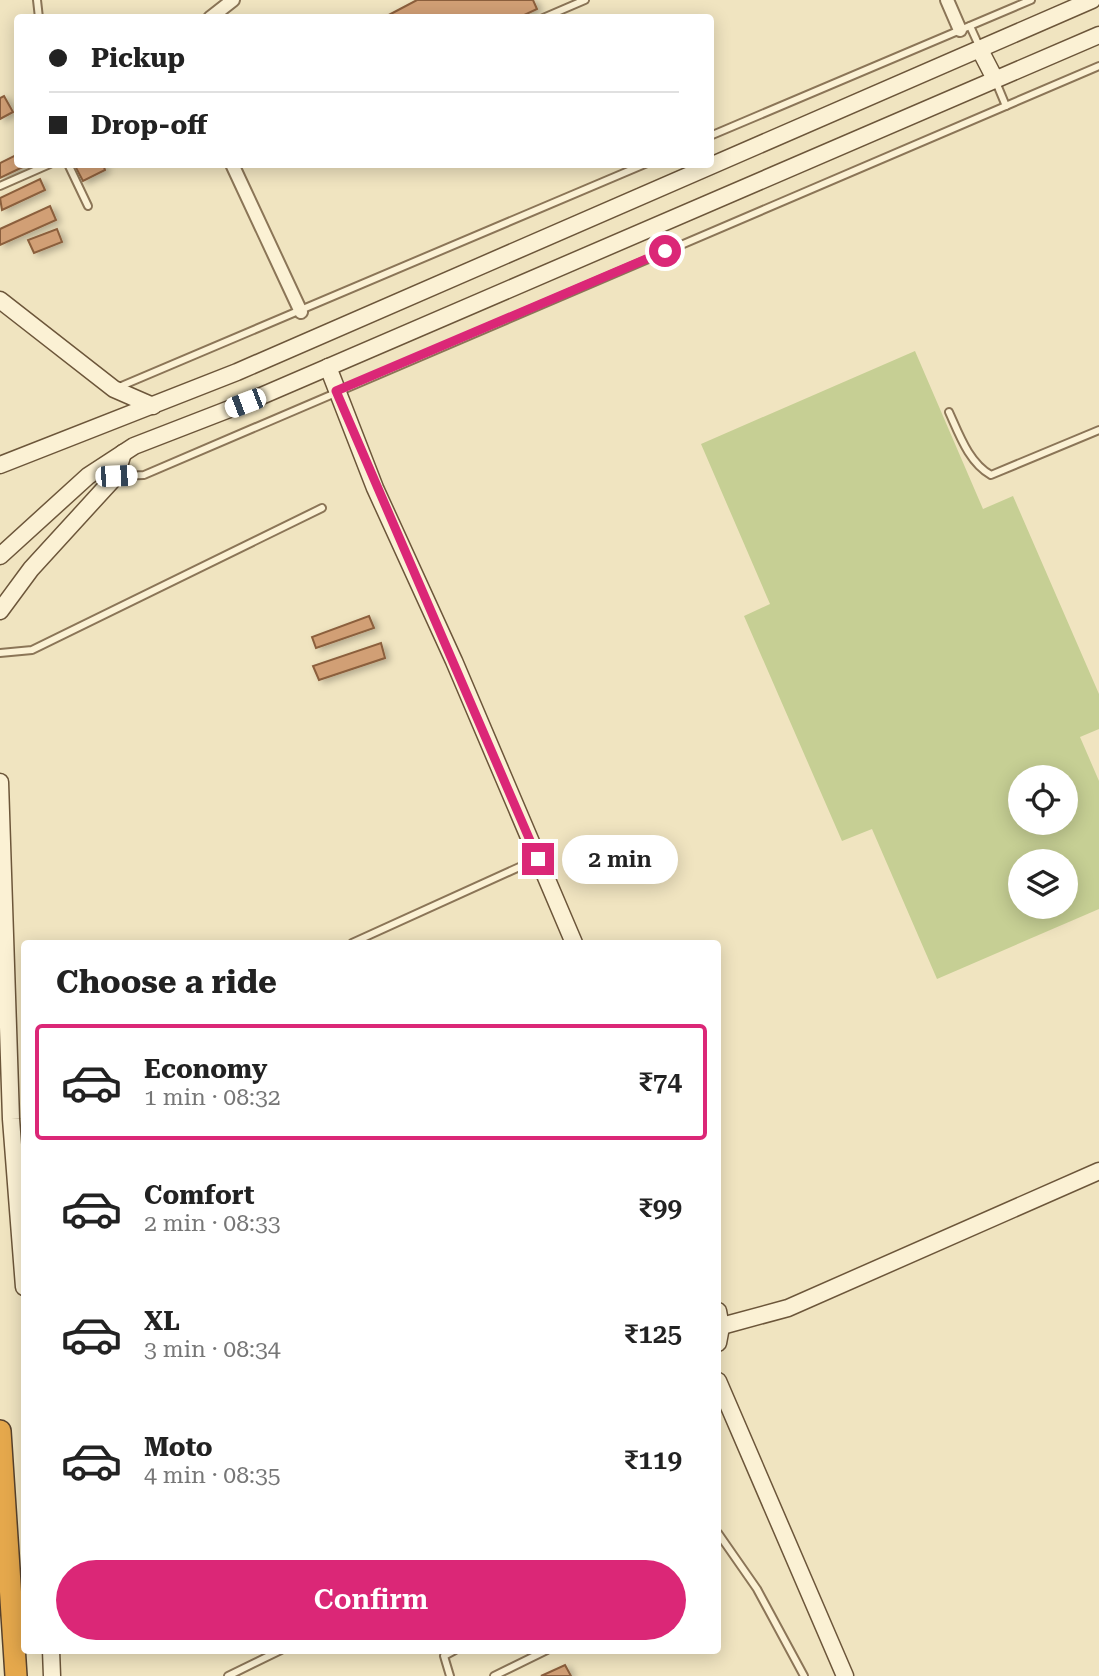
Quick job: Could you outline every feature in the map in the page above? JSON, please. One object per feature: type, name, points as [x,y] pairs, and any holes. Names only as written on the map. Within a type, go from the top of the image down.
[{"type":"highway","points":[[0,1431],[16,1676]]},
{"type":"main road","points":[[714,164],[1092,0]]},
{"type":"main road","points":[[0,556],[88,476],[123,453],[1099,35]]},
{"type":"main road","points":[[980,50],[995,79]]},
{"type":"main road","points":[[0,465],[153,405],[705,168]]},
{"type":"main road","points":[[0,300],[114,389],[153,405]]},
{"type":"main road","points":[[328,367],[573,940]]},
{"type":"main road","points":[[0,611],[32,569],[116,476],[123,453]]},
{"type":"main road","points":[[0,782],[11,1119],[21,1248]]},
{"type":"main road","points":[[721,1332],[788,1308],[1099,1171]]},
{"type":"main road","points":[[721,1388],[845,1676]]},
{"type":"main road","points":[[51,1654],[52,1676]]},
{"type":"street","points":[[215,14],[233,0]]},
{"type":"street","points":[[947,0],[965,28]]},
{"type":"street","points":[[234,168],[302,312]]},
{"type":"lane","points":[[552,14],[585,0]]},
{"type":"lane","points":[[714,134],[1031,0]]},
{"type":"lane","points":[[965,28],[980,50]]},
{"type":"lane","points":[[116,476],[144,475],[1099,66]]},
{"type":"lane","points":[[995,79],[1006,106]]},
{"type":"lane","points":[[0,186],[41,168]]},
{"type":"lane","points":[[70,168],[88,206]]},
{"type":"lane","points":[[114,389],[302,312],[636,168]]},
{"type":"lane","points":[[949,412],[965,448],[982,471],[991,475],[1099,430]]},
{"type":"lane","points":[[0,653],[32,649],[322,508]]},
{"type":"lane","points":[[359,940],[538,859]]},
{"type":"lane","points":[[721,1537],[757,1589],[804,1676]]},
{"type":"lane","points":[[228,1676],[273,1654]]},
{"type":"lane","points":[[448,1654],[444,1656],[444,1664],[450,1676]]},
{"type":"lane","points":[[494,1676],[539,1654]]},
{"type":"green space","points":[[915,351],[983,509],[1013,496],[1099,694],[1099,729],[1080,737],[1099,781],[1099,909],[1078,918],[1078,849],[1008,849],[1008,919],[1076,919],[937,979],[872,829],[842,841],[744,616],[770,604],[701,444]]},
{"type":"building","points":[[417,0],[533,0],[537,9],[526,14],[391,14]]},
{"type":"building","points":[[4,96],[13,112],[0,119],[0,98]]},
{"type":"building","points":[[14,156],[14,168],[21,168],[0,178],[0,163]]},
{"type":"building","points":[[76,168],[104,168],[105,170],[83,181]]},
{"type":"building","points":[[40,179],[45,190],[2,210],[0,198]]},
{"type":"building","points":[[50,206],[56,220],[0,245],[0,229]]},
{"type":"building","points":[[57,229],[62,242],[34,253],[28,240]]},
{"type":"building","points":[[369,616],[374,628],[316,648],[312,637]]},
{"type":"building","points":[[381,643],[385,658],[319,680],[313,666]]},
{"type":"building","points":[[565,1665],[571,1676],[541,1676]]},
{"type":"route","points":[[538,859],[454,661],[375,488],[336,391],[665,251]]}]
